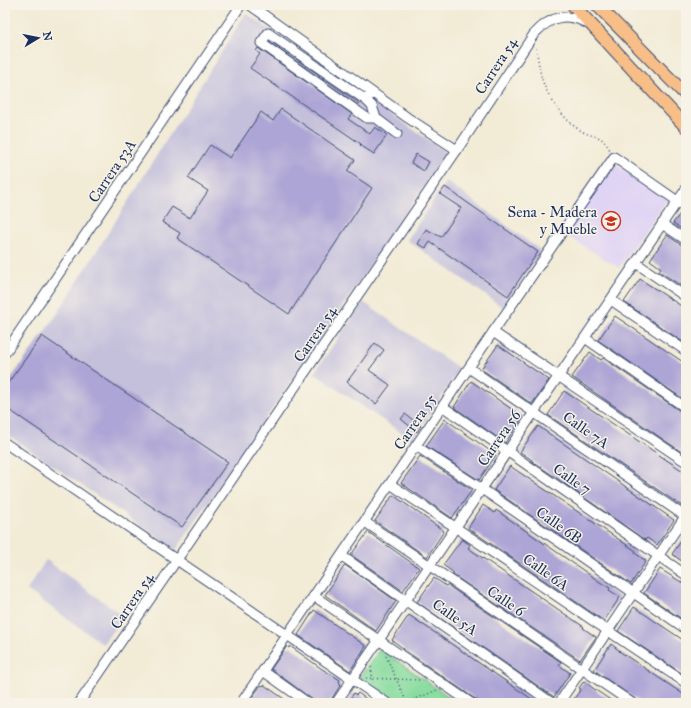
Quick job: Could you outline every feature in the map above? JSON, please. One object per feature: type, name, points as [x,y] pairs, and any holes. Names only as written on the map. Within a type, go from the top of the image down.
[{"type":"highway","points":[[573,5],[686,127]]},
{"type":"highway","points":[[597,5],[686,95]]},
{"type":"street","name":"Carrera 53A","points":[[5,353],[241,5]]},
{"type":"street","points":[[250,5],[372,93],[457,150]]},
{"type":"street","name":"Carrera 54","points":[[79,703],[457,150],[534,34],[544,24],[556,18],[567,17],[581,20],[592,27]]},
{"type":"street","points":[[376,118],[367,118],[261,43],[268,33],[366,100],[372,106],[376,118],[397,134]]},
{"type":"street","points":[[366,100],[372,93]]},
{"type":"street","points":[[614,157],[686,207]]},
{"type":"street","name":"Carrera 55","points":[[241,703],[342,556],[442,406],[614,157]]},
{"type":"street","name":"Carrera 56","points":[[336,703],[686,189]]},
{"type":"street","points":[[662,224],[686,240]]},
{"type":"street","points":[[636,263],[686,297]]},
{"type":"street","points":[[610,300],[686,351]]},
{"type":"street","points":[[493,332],[686,462]]},
{"type":"street","points":[[585,338],[686,408]]},
{"type":"street","name":"Calle 7A","points":[[469,368],[686,516]]},
{"type":"street","name":"Calle 7","points":[[442,406],[686,574]]},
{"type":"street","points":[[5,443],[387,703]]},
{"type":"street","name":"Calle 6B","points":[[416,446],[482,489],[686,629]]},
{"type":"street","name":"Calle 6A","points":[[390,484],[686,683]]},
{"type":"street","points":[[559,703],[686,516]]},
{"type":"street","name":"Calle 6","points":[[365,522],[632,703]]},
{"type":"street","name":"Calle 5A","points":[[342,556],[552,703]]},
{"type":"street","points":[[314,596],[471,703]]},
{"type":"street","points":[[263,671],[308,703]]},
{"type":"path","points":[[534,34],[542,80],[556,107],[568,120],[583,132],[598,136],[606,143],[614,157]]},
{"type":"path","points":[[379,640],[407,703],[442,683]]},
{"type":"path","points":[[369,655],[375,695]]},
{"type":"path","points":[[352,679],[372,677],[396,678],[442,683]]},
{"type":"shaded area","points":[[246,13],[447,153],[176,550],[5,433],[5,387],[58,313]]},
{"type":"shaded area","name":"Sena - Madera y Mueble","points":[[613,163],[668,198],[619,268],[561,232]]},
{"type":"shaded area","points":[[446,181],[541,251],[504,308],[407,240]]},
{"type":"shaded area","points":[[363,302],[460,369],[412,440],[314,373]]},
{"type":"shaded area","points":[[46,560],[123,616],[103,644],[27,590]]},
{"type":"green space","points":[[380,649],[458,703],[395,703],[359,678]]},
{"type":"building","points":[[270,41],[359,103],[358,105],[269,42]]},
{"type":"building","points":[[258,48],[352,114],[348,119],[370,134],[375,127],[387,135],[374,154],[250,68],[260,54],[256,51]]},
{"type":"building","points":[[281,109],[355,160],[347,171],[372,188],[289,314],[177,238],[180,233],[162,222],[172,207],[190,218],[208,191],[188,178],[210,145],[230,158],[261,112],[273,121]]},
{"type":"building","points":[[416,154],[429,162],[424,171],[411,163]]},
{"type":"building","points":[[445,187],[538,252],[508,296],[430,242],[426,248],[418,244],[426,229],[441,237],[461,208],[440,194]]},
{"type":"building","points":[[680,214],[686,218],[686,232],[673,223]]},
{"type":"building","points":[[667,235],[686,248],[686,289],[659,271],[661,268],[650,260]]},
{"type":"building","points":[[640,279],[686,309],[686,344],[624,302]]},
{"type":"building","points":[[615,316],[686,364],[686,401],[598,340]]},
{"type":"building","points":[[42,336],[228,462],[182,527],[5,407],[5,387]]},
{"type":"building","points":[[375,343],[384,350],[369,370],[390,385],[376,404],[347,382]]},
{"type":"building","points":[[498,345],[549,380],[532,404],[481,369]]},
{"type":"building","points":[[590,352],[601,360],[603,358],[686,414],[686,455],[572,377]]},
{"type":"building","points":[[471,381],[523,417],[505,443],[454,407]]},
{"type":"building","points":[[564,391],[686,473],[686,509],[548,415]]},
{"type":"building","points":[[405,414],[421,426],[417,432],[401,419]]},
{"type":"building","points":[[445,419],[496,455],[479,480],[426,446]]},
{"type":"building","points":[[538,426],[674,520],[657,545],[647,538],[645,540],[520,452]]},
{"type":"building","points":[[420,456],[472,490],[452,518],[401,483]]},
{"type":"building","points":[[510,466],[636,551],[635,553],[646,561],[631,584],[494,490]]},
{"type":"building","points":[[393,495],[444,531],[427,557],[375,521]]},
{"type":"building","points":[[483,505],[495,513],[496,510],[610,588],[609,590],[620,597],[604,621],[468,528]]},
{"type":"building","points":[[368,532],[419,568],[403,591],[351,555]]},
{"type":"building","points":[[686,534],[686,564],[672,554]]},
{"type":"building","points":[[462,539],[470,545],[468,548],[584,627],[583,628],[596,637],[580,660],[453,575],[454,573],[443,565]]},
{"type":"building","points":[[345,565],[396,601],[376,631],[325,595]]},
{"type":"building","points":[[660,569],[686,585],[686,622],[644,593]]},
{"type":"building","points":[[434,578],[446,586],[447,585],[561,662],[559,665],[570,673],[554,697],[417,602]]},
{"type":"building","points":[[634,607],[686,642],[686,676],[618,631]]},
{"type":"building","points":[[314,610],[366,646],[350,671],[298,635]]},
{"type":"building","points":[[409,615],[537,703],[481,703],[392,640]]},
{"type":"building","points":[[611,644],[686,696],[686,703],[641,703],[594,670]]},
{"type":"building","points":[[287,646],[289,648],[290,646],[340,680],[339,682],[341,684],[329,703],[317,703],[271,669]]},
{"type":"building","points":[[584,681],[615,703],[571,703],[581,689],[579,688]]},
{"type":"building","points":[[261,685],[264,685],[290,703],[248,703]]},
{"type":"building","points":[[354,693],[356,695],[358,693],[372,703],[347,703]]},
{"type":"place","name":"Sena - Madera y Mueble","points":[[611,221]]}]
